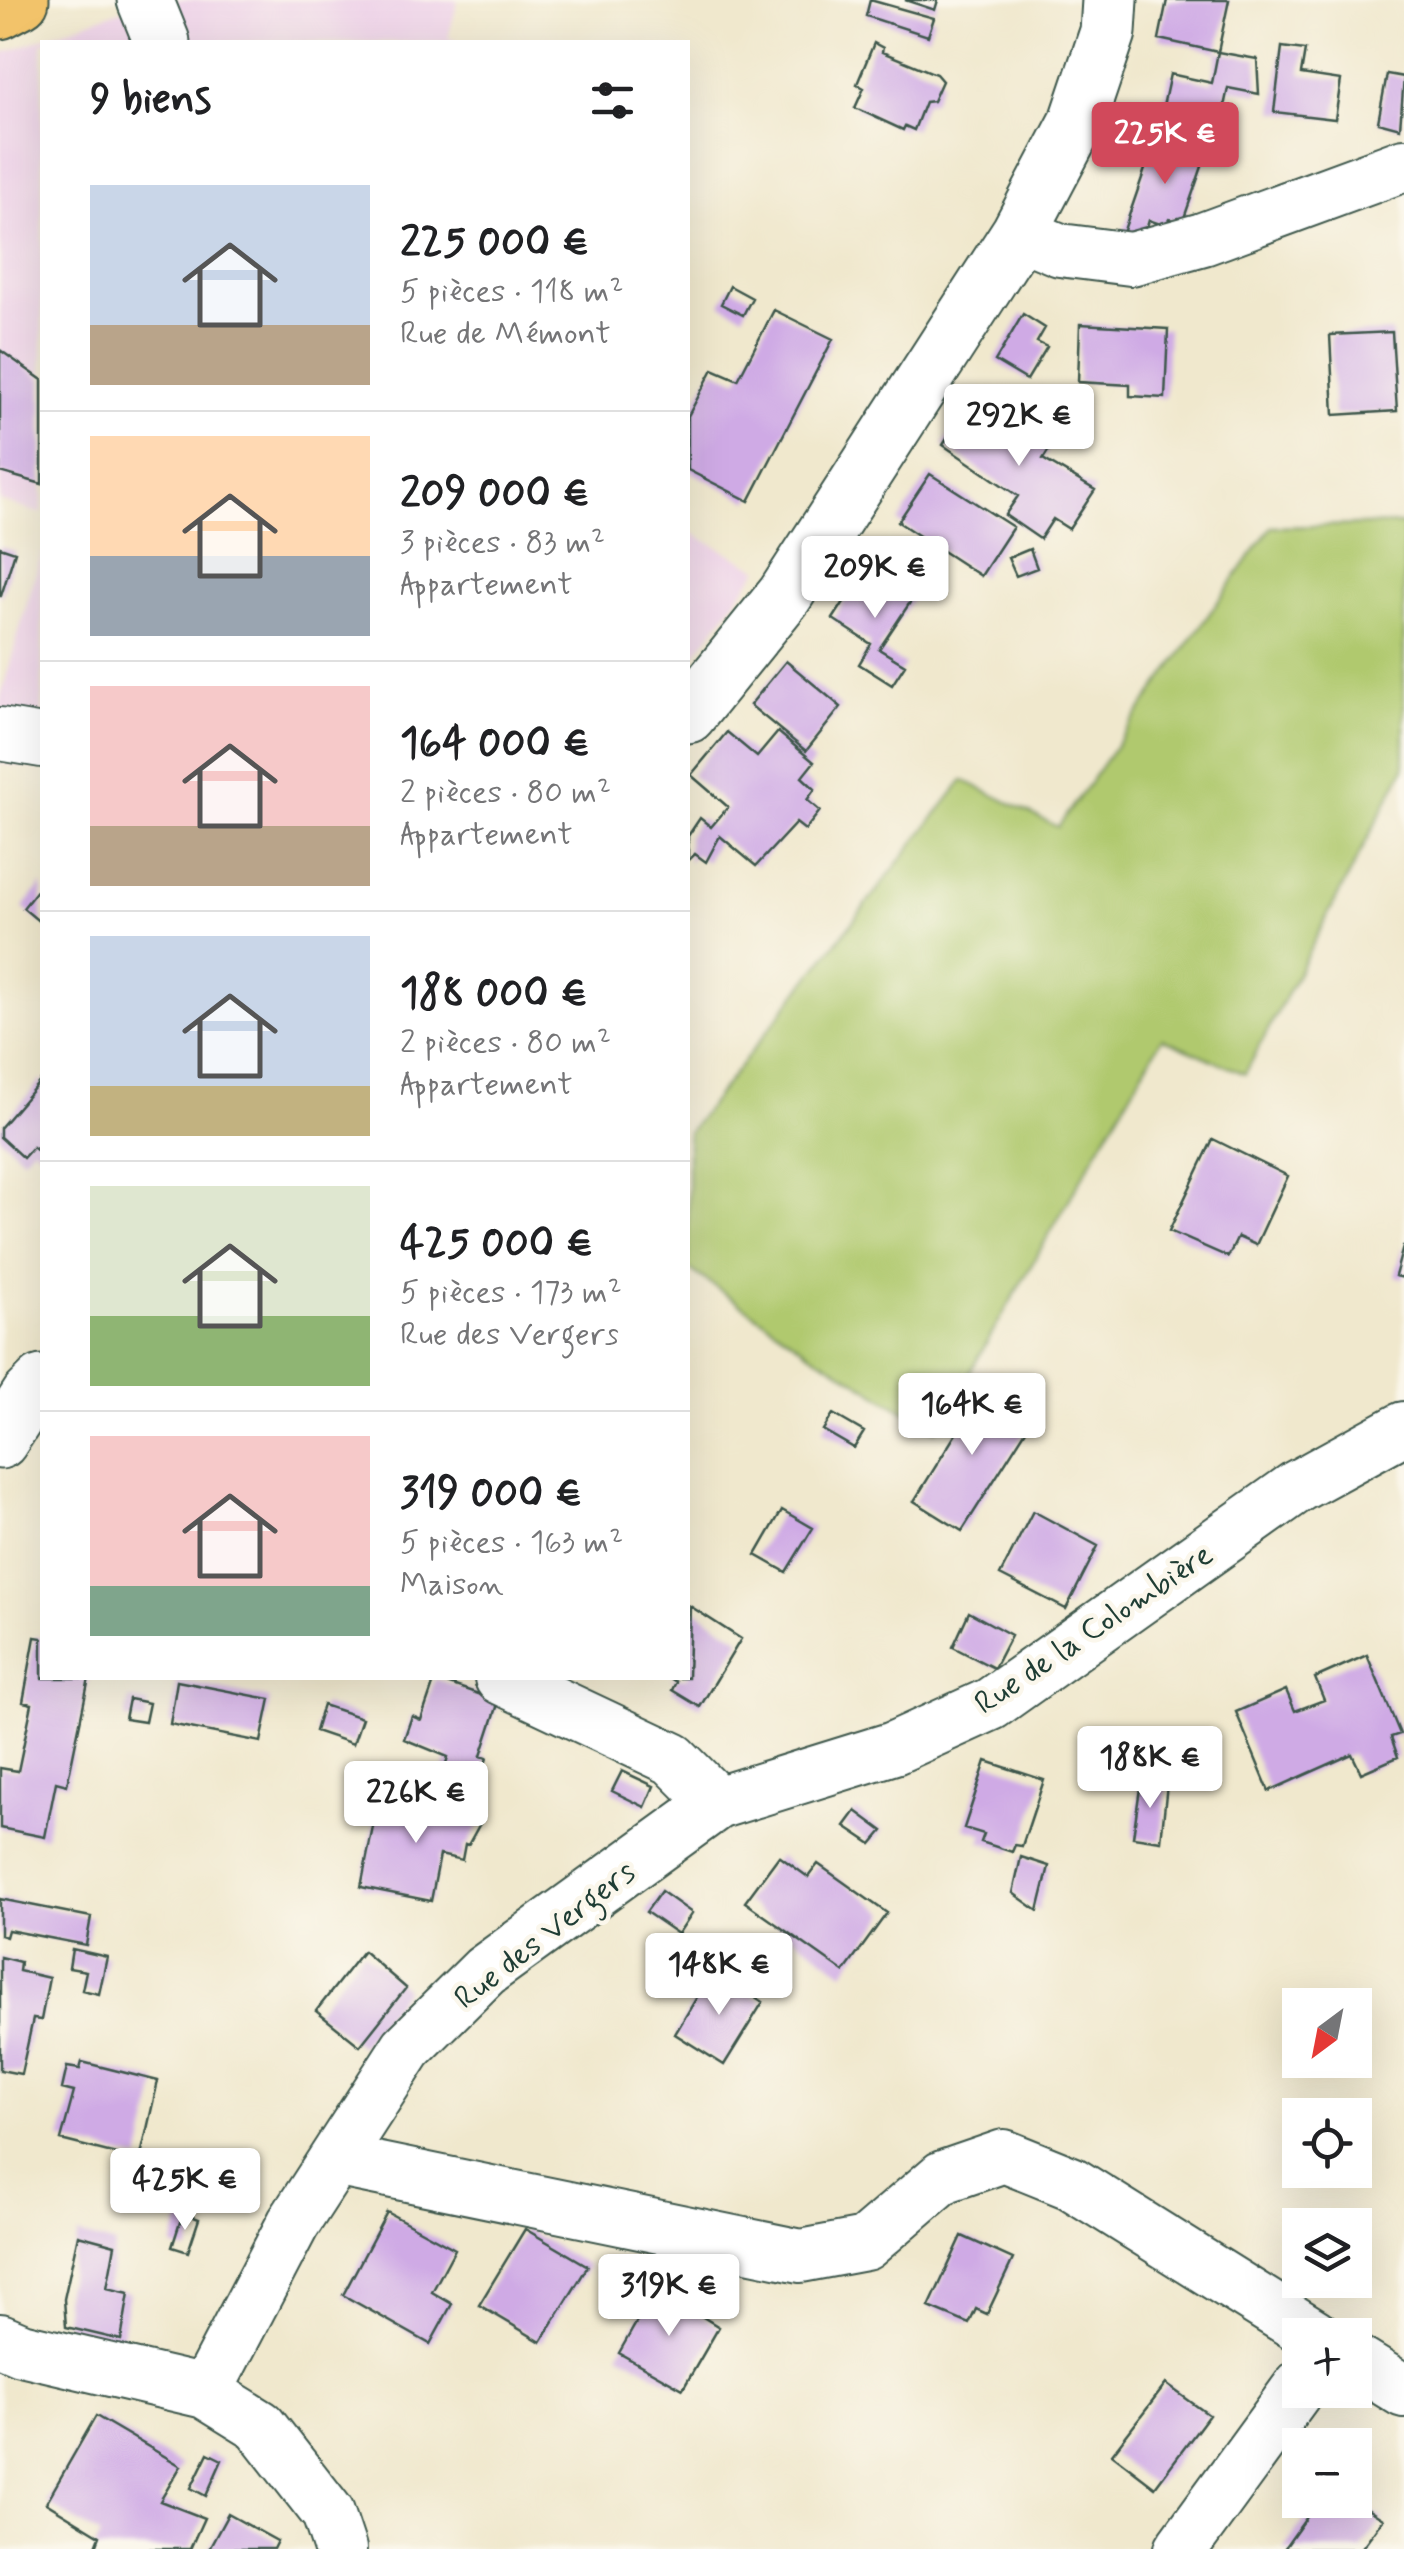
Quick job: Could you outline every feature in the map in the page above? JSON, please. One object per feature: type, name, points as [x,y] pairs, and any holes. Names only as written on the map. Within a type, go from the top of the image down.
[{"type":"main road","points":[[0,11],[22,0]]},
{"type":"street","points":[[145,0],[161,40]]},
{"type":"street","points":[[690,713],[785,595],[1018,233],[1078,121],[1108,32],[1110,0]]},
{"type":"street","points":[[1018,233],[1060,250],[1131,259],[1395,180]]},
{"type":"street","points":[[0,734],[40,741]]},
{"type":"street","points":[[0,1441],[40,1385]]},
{"type":"street","name":"Rue de la Colombière","points":[[717,1803],[894,1748],[991,1704],[1298,1486],[1404,1428]]},
{"type":"street","points":[[505,1680],[674,1759],[717,1803]]},
{"type":"street","name":"Rue des Vergers","points":[[205,2392],[293,2224],[407,2048],[485,1972],[717,1803]]},
{"type":"street","points":[[334,2160],[801,2256],[865,2244],[943,2176],[1004,2156],[1071,2183],[1287,2318]]},
{"type":"street","points":[[0,2340],[21,2349],[205,2392],[260,2426],[328,2513],[340,2549]]},
{"type":"street","points":[[1372,2371],[1404,2391]]},
{"type":"street","points":[[1181,2549],[1284,2408]]},
{"type":"shaded area","points":[[148,0],[458,0],[448,38],[454,40],[40,40],[40,513],[0,501],[0,54]]},
{"type":"shaded area","points":[[690,532],[759,569],[690,661]]},
{"type":"shaded area","points":[[40,557],[40,769],[0,764],[0,699]]},
{"type":"green space","points":[[1404,524],[1404,769],[1245,1074],[1162,1038],[936,1431],[808,1351],[690,1269],[690,1130],[963,780],[1058,827],[1271,527]]},
{"type":"building","points":[[870,0],[934,18],[928,36],[866,16]]},
{"type":"building","points":[[905,0],[938,0],[935,10]]},
{"type":"building","points":[[1167,0],[1229,0],[1218,52],[1159,39]]},
{"type":"building","points":[[874,43],[883,48],[882,52],[936,74],[942,81],[933,101],[925,102],[914,130],[905,126],[903,130],[855,108],[864,88],[857,84]]},
{"type":"building","points":[[1282,47],[1305,50],[1301,74],[1341,80],[1335,119],[1274,112]]},
{"type":"building","points":[[1218,52],[1257,59],[1259,94],[1228,88],[1216,145],[1157,134],[1170,74],[1212,83]]},
{"type":"building","points":[[1387,74],[1404,77],[1400,128],[1378,122]]},
{"type":"building","points":[[1155,140],[1206,155],[1183,221],[1169,219],[1166,226],[1149,220],[1146,230],[1122,236]]},
{"type":"building","points":[[730,286],[752,298],[743,315],[721,304]]},
{"type":"building","points":[[774,310],[833,339],[749,501],[690,471],[690,412],[713,369],[738,380]]},
{"type":"building","points":[[1023,314],[1045,328],[1037,342],[1047,347],[1027,380],[995,361]]},
{"type":"building","points":[[1080,324],[1168,329],[1165,398],[1130,396],[1130,385],[1078,382]]},
{"type":"building","points":[[1392,332],[1397,411],[1334,415],[1330,335]]},
{"type":"building","points":[[0,350],[40,379],[40,483],[0,472]]},
{"type":"building","points":[[974,397],[1050,448],[1043,459],[1095,490],[1069,529],[1053,519],[1040,539],[1005,515],[1018,496],[943,445]]},
{"type":"building","points":[[930,474],[1013,527],[981,576],[898,522]]},
{"type":"building","points":[[0,547],[15,552],[1,596],[0,596]]},
{"type":"building","points":[[1030,549],[1037,568],[1016,576],[1008,558]]},
{"type":"building","points":[[866,568],[913,598],[879,649],[905,665],[892,685],[859,664],[871,644],[833,619]]},
{"type":"building","points":[[786,661],[841,707],[806,751],[750,705]]},
{"type":"building","points":[[727,732],[757,757],[778,732],[814,762],[802,777],[815,789],[807,800],[820,811],[805,830],[796,823],[756,866],[720,836],[706,862],[695,854],[690,859],[690,833],[700,818],[711,827],[728,807],[691,775]]},
{"type":"building","points":[[40,887],[40,922],[23,908]]},
{"type":"building","points":[[40,1081],[40,1153],[33,1147],[23,1158],[0,1137],[0,1128]]},
{"type":"building","points":[[1213,1139],[1288,1176],[1256,1245],[1238,1237],[1228,1257],[1169,1231]]},
{"type":"building","points":[[1404,1247],[1404,1278],[1395,1276]]},
{"type":"building","points":[[992,1376],[1015,1391],[1000,1414],[1026,1430],[962,1531],[914,1501]]},
{"type":"building","points":[[833,1414],[864,1432],[854,1448],[823,1430]]},
{"type":"building","points":[[782,1510],[813,1528],[786,1572],[756,1555]]},
{"type":"building","points":[[1033,1511],[1098,1546],[1066,1609],[1000,1575]]},
{"type":"building","points":[[690,1606],[741,1639],[700,1707],[672,1690],[676,1682],[673,1680],[690,1680]]},
{"type":"building","points":[[969,1612],[1011,1635],[994,1668],[953,1647]]},
{"type":"building","points":[[35,1637],[40,1638],[40,1680],[89,1680],[67,1785],[56,1782],[45,1837],[0,1828],[0,1768],[18,1771],[32,1704],[23,1702]]},
{"type":"building","points":[[1367,1655],[1400,1734],[1391,1737],[1398,1757],[1361,1773],[1352,1754],[1269,1791],[1236,1712],[1286,1690],[1295,1711],[1324,1700],[1315,1678]]},
{"type":"building","points":[[435,1680],[499,1701],[481,1756],[487,1758],[478,1785],[443,1773],[448,1757],[404,1739],[412,1716],[421,1720]]},
{"type":"building","points":[[177,1681],[270,1699],[261,1742],[170,1724]]},
{"type":"building","points":[[129,1699],[149,1703],[145,1722],[125,1719]]},
{"type":"building","points":[[323,1705],[362,1718],[353,1744],[315,1731]]},
{"type":"building","points":[[986,1761],[1044,1780],[1022,1846],[1015,1845],[1012,1852],[981,1842],[984,1834],[964,1828]]},
{"type":"building","points":[[622,1771],[654,1786],[645,1807],[612,1791]]},
{"type":"building","points":[[1141,1781],[1167,1784],[1161,1841],[1133,1837]]},
{"type":"building","points":[[432,1790],[483,1818],[468,1845],[465,1844],[462,1860],[440,1855],[431,1901],[361,1887],[377,1807],[418,1816]]},
{"type":"building","points":[[856,1811],[883,1831],[872,1844],[845,1826]]},
{"type":"building","points":[[779,1856],[808,1877],[818,1864],[887,1913],[844,1972],[745,1902]]},
{"type":"building","points":[[1021,1857],[1049,1866],[1038,1911],[1013,1893]]},
{"type":"building","points":[[661,1891],[692,1913],[678,1934],[646,1912]]},
{"type":"building","points":[[0,1899],[91,1917],[86,1945],[8,1930],[6,1937],[0,1935]]},
{"type":"building","points":[[72,1949],[107,1957],[99,1994],[82,1990],[86,1971],[69,1968]]},
{"type":"building","points":[[363,1951],[406,1988],[360,2046],[316,2011]]},
{"type":"building","points":[[0,1957],[20,1962],[19,1971],[49,1978],[41,2020],[33,2019],[21,2074],[0,2070]]},
{"type":"building","points":[[713,1970],[763,2002],[724,2065],[675,2034]]},
{"type":"building","points":[[82,2062],[158,2081],[140,2160],[61,2140],[74,2092],[62,2089],[67,2067],[80,2069]]},
{"type":"building","points":[[387,2212],[455,2249],[432,2292],[452,2304],[430,2344],[343,2295]]},
{"type":"building","points":[[183,2213],[199,2219],[188,2252],[172,2247]]},
{"type":"building","points":[[525,2229],[588,2266],[541,2342],[479,2305]]},
{"type":"building","points":[[78,2235],[115,2245],[107,2288],[129,2293],[121,2340],[66,2327],[64,2299]]},
{"type":"building","points":[[962,2236],[1013,2259],[987,2314],[976,2309],[969,2324],[929,2307]]},
{"type":"building","points":[[656,2288],[719,2327],[683,2389],[619,2353]]},
{"type":"building","points":[[1166,2384],[1209,2415],[1155,2487],[1112,2454]]},
{"type":"building","points":[[96,2416],[181,2466],[160,2501],[204,2518],[190,2549],[95,2549],[100,2536],[46,2503]]},
{"type":"building","points":[[208,2453],[222,2460],[206,2496],[191,2488]]},
{"type":"building","points":[[1372,2512],[1383,2519],[1361,2549],[1284,2549],[1306,2518],[1372,2518]]},
{"type":"building","points":[[228,2514],[277,2541],[273,2549],[209,2549]]}]
